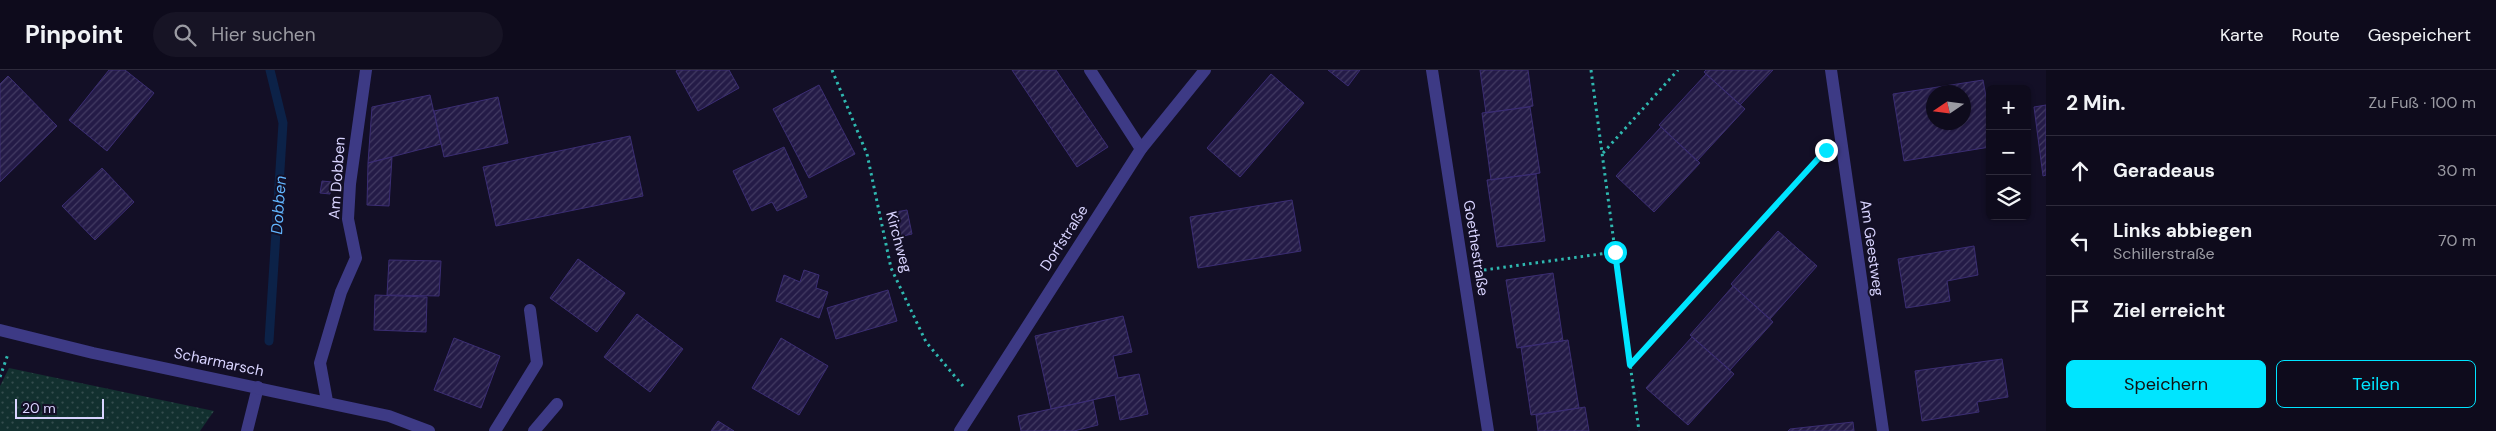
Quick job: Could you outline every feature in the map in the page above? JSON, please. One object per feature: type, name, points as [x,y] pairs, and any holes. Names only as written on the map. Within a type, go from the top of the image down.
[{"type":"street","name":"Am Dobben","points":[[327,402],[320,363],[341,292],[356,258],[348,219],[350,184],[366,70]]},
{"type":"street","points":[[1090,70],[1141,149]]},
{"type":"street","name":"Dorfstraße","points":[[960,431],[1141,149],[1205,70]]},
{"type":"street","name":"Goethestraße","points":[[1432,70],[1488,431]]},
{"type":"street","name":"Am Geestweg","points":[[1831,70],[1883,431]]},
{"type":"street","points":[[495,431],[537,364],[530,310]]},
{"type":"street","name":"Scharmarsch","points":[[0,330],[94,353],[389,416],[429,431]]},
{"type":"street","points":[[247,431],[258,387]]},
{"type":"street","points":[[534,431],[557,404]]},
{"type":"path","name":"Kirchweg","points":[[832,70],[867,154],[891,268],[926,342],[977,402]]},
{"type":"path","points":[[1591,70],[1639,431]]},
{"type":"path","points":[[1602,153],[1678,70]]},
{"type":"path","points":[[1630,365],[1826,150],[1841,148]]},
{"type":"path","points":[[1463,273],[1615,252]]},
{"type":"green space","points":[[9,368],[214,411],[200,431],[0,431],[0,386]]},
{"type":"building","points":[[109,70],[125,70],[154,93],[107,151],[69,120]]},
{"type":"building","points":[[729,70],[739,88],[698,111],[676,71]]},
{"type":"building","points":[[1012,70],[1056,70],[1108,147],[1077,167]]},
{"type":"building","points":[[1328,70],[1360,70],[1348,86]]},
{"type":"building","points":[[1480,70],[1528,70],[1533,106],[1486,113]]},
{"type":"building","points":[[1706,70],[1773,70],[1740,105],[1704,72]]},
{"type":"building","points":[[1271,74],[1304,103],[1240,177],[1207,148]]},
{"type":"building","points":[[1706,74],[1745,109],[1697,161],[1659,125]]},
{"type":"building","points":[[8,76],[57,126],[0,182],[0,84]]},
{"type":"building","points":[[1983,80],[1986,97],[1986,148],[1904,161],[1893,94],[1926,89],[1926,130],[1971,130],[1971,85],[1951,85]]},
{"type":"building","points":[[819,85],[855,154],[809,178],[773,109]]},
{"type":"building","points":[[430,95],[441,144],[368,163],[372,107]]},
{"type":"building","points":[[498,97],[508,143],[444,157],[434,111]]},
{"type":"building","points":[[2046,105],[2046,175],[2043,176],[2034,107]]},
{"type":"building","points":[[1530,107],[1540,173],[1491,180],[1482,113]]},
{"type":"building","points":[[1661,127],[1700,163],[1654,212],[1616,176]]},
{"type":"building","points":[[630,136],[643,196],[496,226],[483,167]]},
{"type":"building","points":[[784,147],[807,197],[777,211],[772,202],[752,211],[733,171]]},
{"type":"building","points":[[392,157],[389,206],[367,205],[368,163]]},
{"type":"building","points":[[102,168],[134,202],[95,240],[62,206]]},
{"type":"building","points":[[1536,174],[1545,241],[1497,247],[1487,180]]},
{"type":"building","points":[[322,181],[332,182],[330,194],[320,193]]},
{"type":"building","points":[[1292,200],[1301,251],[1198,268],[1190,217]]},
{"type":"building","points":[[907,210],[912,234],[895,238],[890,213]]},
{"type":"building","points":[[1778,231],[1817,266],[1770,319],[1731,284]]},
{"type":"building","points":[[1974,246],[1978,275],[1947,281],[1950,301],[1906,308],[1898,259]]},
{"type":"building","points":[[578,259],[625,293],[597,332],[550,298]]},
{"type":"building","points":[[389,260],[441,261],[439,296],[387,295]]},
{"type":"building","points":[[804,270],[819,275],[816,288],[828,292],[819,318],[776,301],[784,275],[800,282]]},
{"type":"building","points":[[1553,273],[1563,341],[1517,348],[1506,280]]},
{"type":"building","points":[[1733,286],[1773,322],[1730,370],[1690,335]]},
{"type":"building","points":[[888,290],[897,321],[836,339],[827,308]]},
{"type":"building","points":[[375,295],[427,297],[426,332],[374,330]]},
{"type":"building","points":[[637,314],[683,349],[650,392],[604,357]]},
{"type":"building","points":[[1123,316],[1132,352],[1113,356],[1118,378],[1139,374],[1148,414],[1120,420],[1115,395],[1051,409],[1035,336]]},
{"type":"building","points":[[1692,337],[1734,374],[1688,425],[1646,388]]},
{"type":"building","points":[[454,338],[500,356],[481,408],[434,390]]},
{"type":"building","points":[[781,338],[828,366],[799,415],[752,388]]},
{"type":"building","points":[[1568,340],[1579,408],[1531,415],[1521,347]]},
{"type":"building","points":[[2002,359],[2008,397],[1977,402],[1979,412],[1922,421],[1915,371]]},
{"type":"building","points":[[1093,400],[1098,425],[1074,431],[1021,431],[1018,416]]},
{"type":"building","points":[[1585,407],[1589,431],[1538,431],[1536,415]]},
{"type":"building","points":[[718,421],[734,431],[711,431]]},
{"type":"building","points":[[1853,422],[1854,431],[1788,431],[1790,429]]},
{"type":"waterway","name":"Dobben","points":[[269,341],[283,123],[270,70]]},
{"type":"route","points":[[1615,252],[1630,365],[1826,150]]}]
